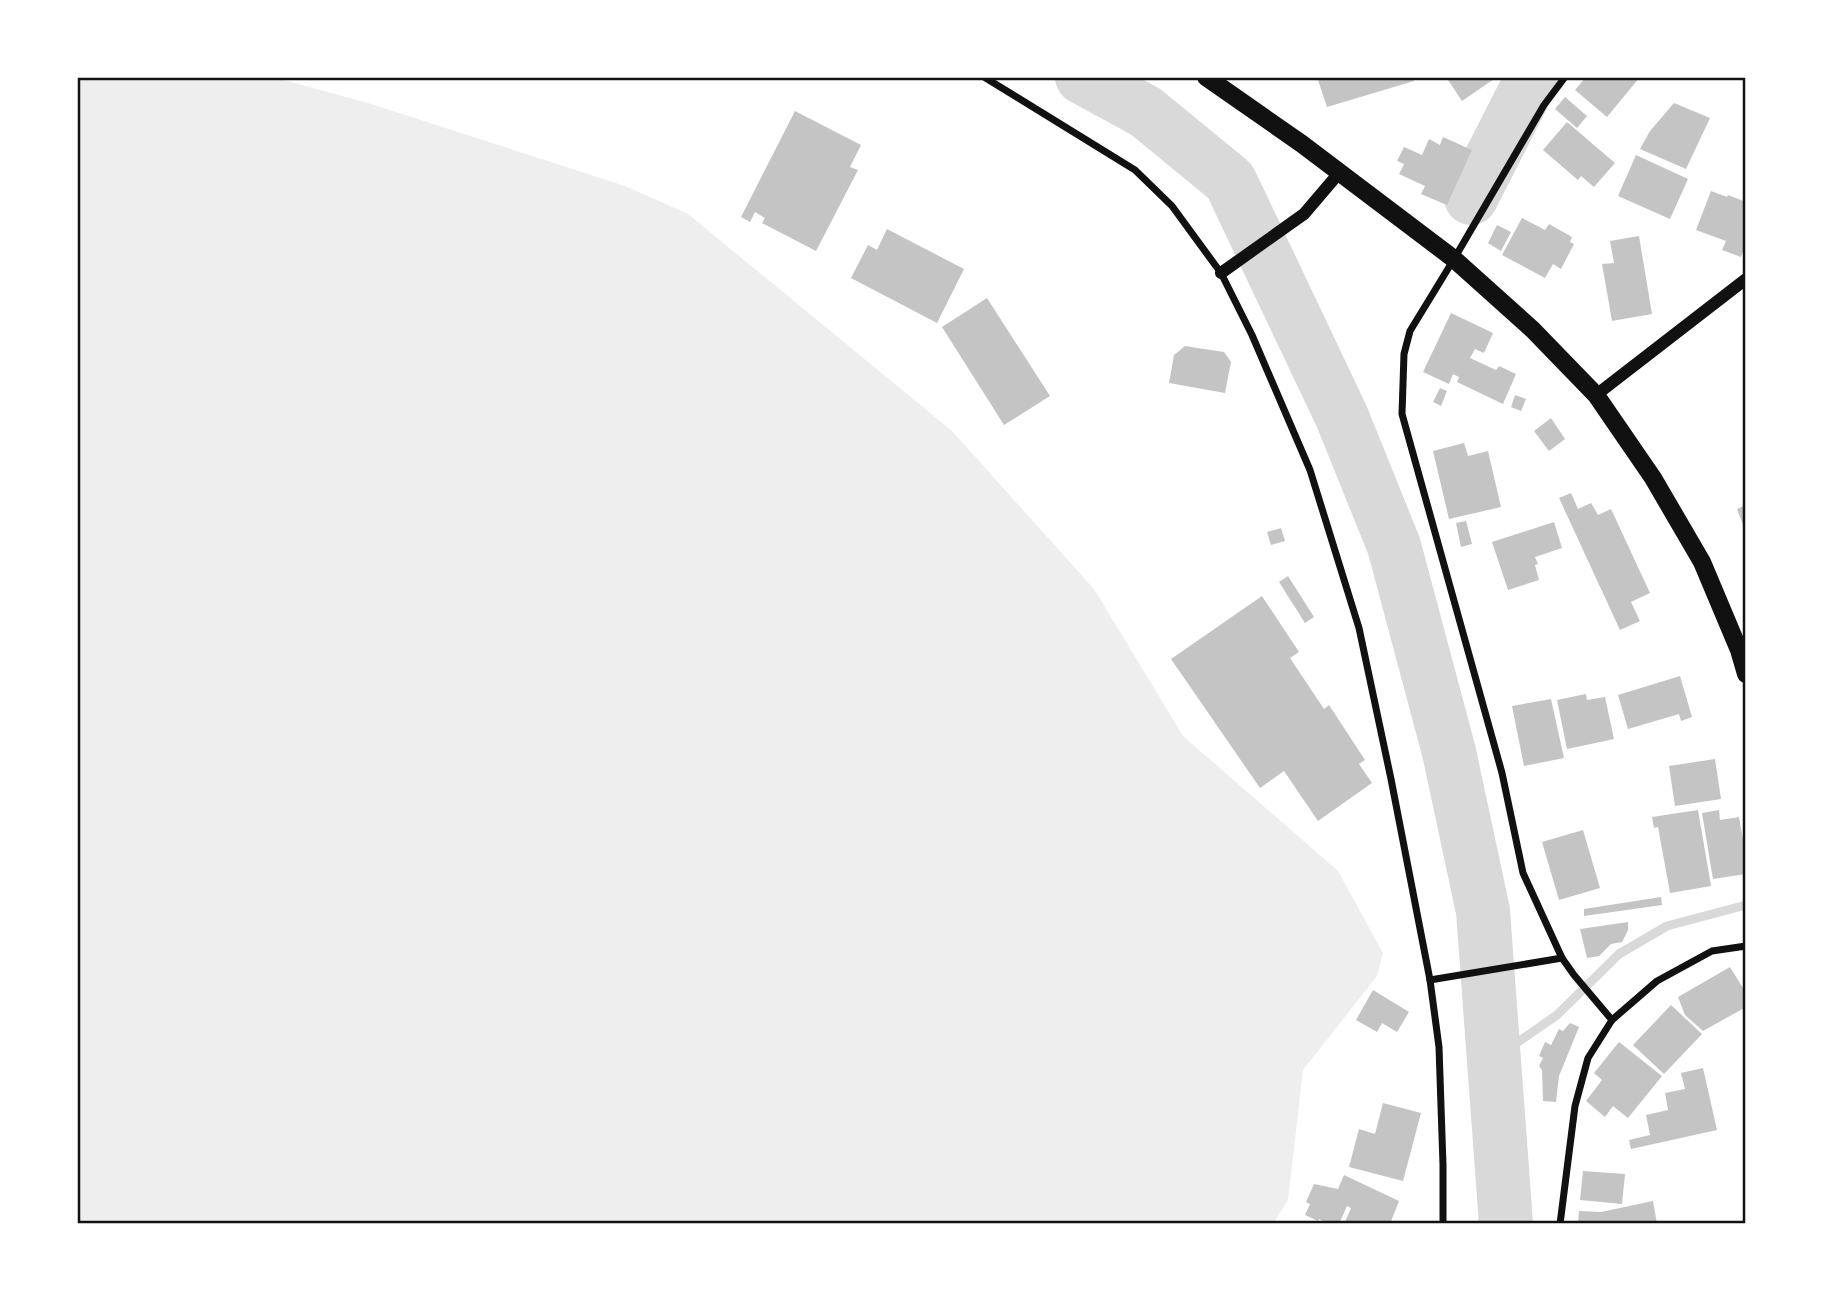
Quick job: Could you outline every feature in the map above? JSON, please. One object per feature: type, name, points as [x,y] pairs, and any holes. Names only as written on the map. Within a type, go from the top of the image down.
[{"type":"main road","points":[[1206,77],[1302,144],[1454,259],[1533,330],[1596,395],[1653,478],[1702,562],[1739,650],[1746,674]]},
{"type":"street","points":[[984,77],[1135,170],[1172,206],[1221,273],[1252,335],[1310,470],[1359,628],[1430,980],[1439,1047],[1443,1224]]},
{"type":"street","points":[[1565,77],[1544,105],[1410,331],[1404,354],[1402,414],[1502,773],[1523,873],[1562,958],[1612,1020]]},
{"type":"street","points":[[1221,273],[1304,214],[1339,173]]},
{"type":"street","points":[[1596,395],[1746,279]]},
{"type":"street","points":[[1560,1224],[1575,1106],[1588,1058],[1612,1020],[1657,981],[1713,951],[1746,946]]},
{"type":"street","points":[[1430,980],[1562,958]]},
{"type":"shaded area","points":[[77,77],[273,77],[368,103],[625,186],[688,214],[952,431],[1094,589],[1183,736],[1338,871],[1383,953],[1377,976],[1303,1070],[1288,1200],[1273,1224],[77,1224]]},
{"type":"building","points":[[1317,77],[1413,77],[1414,81],[1327,107]]},
{"type":"building","points":[[1446,77],[1497,77],[1462,101]]},
{"type":"building","points":[[1586,77],[1640,77],[1607,117],[1575,90]]},
{"type":"building","points":[[1565,97],[1587,116],[1577,128],[1555,109]]},
{"type":"building","points":[[1674,103],[1710,118],[1686,169],[1640,149],[1650,131]]},
{"type":"building","points":[[795,111],[861,145],[850,167],[858,170],[816,251],[762,223],[765,218],[755,212],[750,222],[741,217]]},
{"type":"building","points":[[1567,122],[1615,163],[1594,187],[1581,176],[1578,180],[1543,150]]},
{"type":"building","points":[[1443,137],[1472,150],[1447,205],[1421,194],[1425,186],[1399,174],[1404,164],[1397,161],[1404,147],[1422,155],[1429,139],[1440,145]]},
{"type":"building","points":[[1636,155],[1688,179],[1670,219],[1618,196]]},
{"type":"building","points":[[1711,191],[1746,202],[1746,243],[1741,257],[1722,250],[1726,241],[1696,230]]},
{"type":"building","points":[[1522,218],[1545,230],[1549,224],[1572,237],[1570,242],[1574,244],[1561,269],[1553,264],[1545,278],[1502,255]]},
{"type":"building","points":[[1497,225],[1511,232],[1501,251],[1488,243]]},
{"type":"building","points":[[887,229],[964,269],[937,323],[851,278],[868,245],[877,250]]},
{"type":"building","points":[[1639,236],[1652,314],[1612,321],[1602,264],[1614,263],[1610,241]]},
{"type":"building","points":[[987,298],[1050,396],[1004,425],[942,327]]},
{"type":"building","points":[[1451,313],[1493,333],[1484,353],[1475,349],[1470,358],[1496,370],[1499,366],[1516,374],[1503,404],[1457,382],[1459,377],[1453,374],[1449,384],[1423,372]]},
{"type":"building","points":[[1185,346],[1224,352],[1231,362],[1225,393],[1169,383],[1174,355]]},
{"type":"building","points":[[1440,388],[1447,391],[1441,406],[1433,402]]},
{"type":"building","points":[[1515,395],[1526,399],[1521,411],[1511,407]]},
{"type":"building","points":[[1551,418],[1565,439],[1549,451],[1534,431]]},
{"type":"building","points":[[1464,443],[1468,456],[1488,451],[1501,507],[1449,519],[1433,451]]},
{"type":"building","points":[[1571,493],[1578,509],[1591,503],[1598,515],[1611,509],[1650,593],[1631,602],[1640,621],[1620,630],[1559,498]]},
{"type":"building","points":[[1746,505],[1746,533],[1737,509]]},
{"type":"building","points":[[1466,521],[1472,544],[1461,547],[1456,523]]},
{"type":"building","points":[[1554,522],[1562,548],[1535,557],[1539,580],[1508,590],[1492,542]]},
{"type":"building","points":[[1281,528],[1285,541],[1271,545],[1267,532]]},
{"type":"building","points":[[1288,576],[1314,617],[1305,623],[1279,582]]},
{"type":"building","points":[[1262,596],[1299,652],[1290,658],[1324,709],[1329,705],[1365,760],[1359,764],[1372,783],[1318,821],[1284,771],[1260,788],[1171,659]]},
{"type":"building","points":[[1680,676],[1692,717],[1681,721],[1679,714],[1628,729],[1618,695]]},
{"type":"building","points":[[1586,694],[1587,700],[1605,697],[1614,739],[1567,749],[1557,700]]},
{"type":"building","points":[[1551,699],[1564,758],[1524,766],[1512,706]]},
{"type":"building","points":[[1715,759],[1721,799],[1675,806],[1669,766]]},
{"type":"building","points":[[1698,810],[1711,886],[1670,893],[1658,827],[1654,828],[1652,817]]},
{"type":"building","points":[[1719,810],[1720,820],[1739,817],[1746,874],[1713,879],[1702,813]]},
{"type":"building","points":[[1583,830],[1600,888],[1559,900],[1542,842]]},
{"type":"building","points":[[1661,897],[1662,905],[1584,916],[1584,909]]},
{"type":"building","points":[[1628,922],[1628,930],[1622,942],[1611,944],[1599,956],[1587,958],[1580,929]]},
{"type":"building","points":[[1730,967],[1746,993],[1746,1007],[1703,1031],[1685,1015],[1678,997]]},
{"type":"building","points":[[1373,990],[1409,1012],[1397,1032],[1382,1023],[1377,1032],[1356,1020]]},
{"type":"building","points":[[1671,1005],[1702,1034],[1664,1074],[1633,1045]]},
{"type":"building","points":[[1570,1023],[1579,1027],[1559,1076],[1556,1102],[1543,1101],[1542,1070],[1539,1066],[1543,1058],[1539,1056],[1545,1042],[1551,1045],[1559,1029],[1563,1031]]},
{"type":"building","points":[[1619,1042],[1662,1076],[1628,1118],[1613,1106],[1605,1117],[1586,1101],[1602,1080],[1594,1073]]},
{"type":"building","points":[[1703,1068],[1717,1130],[1631,1149],[1629,1140],[1650,1135],[1646,1115],[1668,1110],[1665,1093],[1685,1089],[1681,1073]]},
{"type":"building","points":[[1383,1103],[1421,1113],[1403,1181],[1349,1167],[1359,1129],[1375,1134]]},
{"type":"building","points":[[1583,1171],[1625,1174],[1622,1204],[1580,1200]]},
{"type":"building","points":[[1344,1175],[1399,1201],[1390,1224],[1344,1224],[1351,1208],[1347,1206],[1339,1224],[1329,1224],[1305,1215],[1310,1204],[1306,1202],[1314,1184],[1338,1189]]},
{"type":"building","points":[[1653,1201],[1657,1224],[1578,1224],[1579,1211],[1601,1212]]},
{"type":"waterway","points":[[1082,77],[1146,112],[1230,181],[1342,417],[1394,546],[1449,752],[1483,911],[1506,1224]]},
{"type":"waterway","points":[[1471,198],[1535,77]]},
{"type":"waterway","points":[[1495,1058],[1557,1015],[1619,954],[1667,926],[1746,905]]}]
